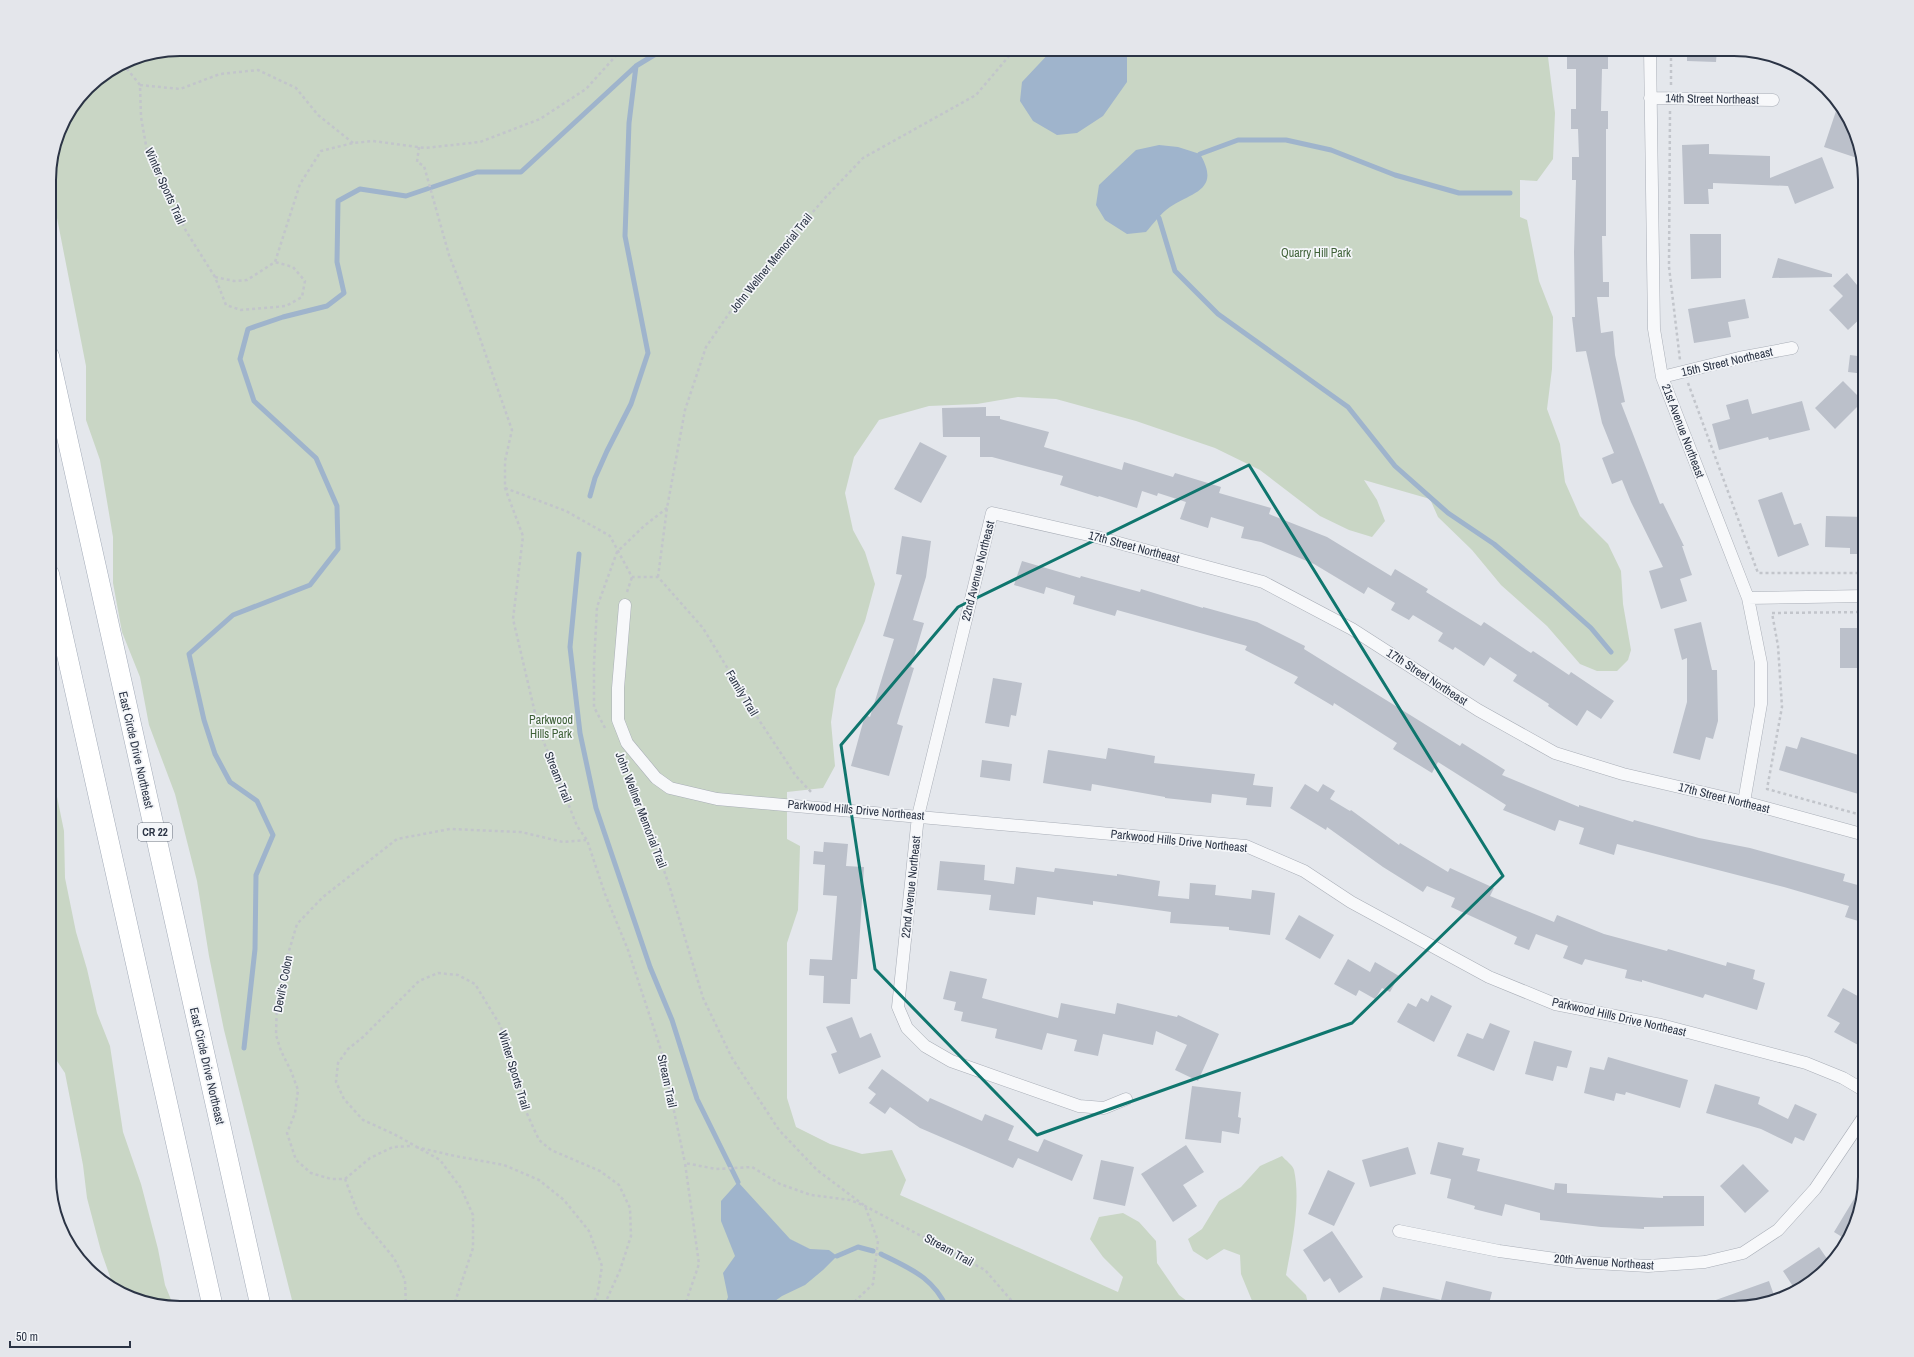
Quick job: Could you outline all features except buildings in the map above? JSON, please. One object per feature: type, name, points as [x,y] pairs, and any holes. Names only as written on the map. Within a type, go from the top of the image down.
[{"type":"main road","name":"East Circle Drive Northeast","points":[[56,387],[260,1301]]},
{"type":"main road","points":[[56,605],[211,1301]]},
{"type":"street","name":"21st Avenue Northeast","points":[[1650,56],[1654,329],[1662,377],[1748,598],[1761,663],[1761,704],[1744,802]]},
{"type":"street","name":"14th Street Northeast","points":[[1650,98],[1773,100]]},
{"type":"street","name":"15th Street Northeast","points":[[1662,377],[1739,358],[1792,348]]},
{"type":"street","name":"17th Street Northeast","points":[[992,513],[1093,536],[1263,582],[1352,629],[1478,710],[1556,753],[1623,774],[1744,802],[1858,834]]},
{"type":"street","name":"22nd Avenue Northeast","points":[[992,513],[918,816],[898,1007],[908,1028],[925,1046],[951,1061],[1079,1106],[1104,1108],[1126,1099]]},
{"type":"street","points":[[1748,598],[1858,596]]},
{"type":"street","name":"Parkwood Hills Drive Northeast","points":[[625,605],[618,688],[618,720],[627,743],[656,778],[670,788],[717,799],[827,807],[1246,846],[1304,871],[1351,902],[1488,977],[1548,1001],[1661,1025],[1806,1063],[1843,1078],[1858,1087]]},
{"type":"street","name":"20th Avenue Northeast","points":[[1400,1232],[1500,1251],[1585,1262],[1648,1266],[1705,1262],[1743,1253],[1778,1230],[1815,1189],[1858,1125]]},
{"type":"path","points":[[215,277],[234,281],[247,280],[275,262],[300,184],[321,151],[353,143],[373,141],[425,148],[480,142],[540,119],[586,89],[614,56]]},
{"type":"path","name":"John Wellner Memorial Trail","points":[[667,508],[685,410],[706,347],[741,296],[824,199],[863,158],[948,112],[976,95],[1009,56]]},
{"type":"path","points":[[126,68],[140,86],[180,89],[220,74],[258,70],[296,88],[318,115],[353,143]]},
{"type":"path","name":"Winter Sports Trail","points":[[140,86],[141,117],[147,151],[186,231],[215,277],[226,305],[241,310],[286,306],[302,297],[305,281],[293,267],[275,262]]},
{"type":"path","points":[[418,147],[417,162],[424,166],[449,255],[467,301],[512,430],[505,461],[505,488],[566,511],[610,536],[617,552],[632,577],[658,577],[667,508]]},
{"type":"path","name":"Stream Trail","points":[[505,488],[523,536],[513,619],[539,730],[577,826],[587,840],[605,894],[628,950],[661,1050],[685,1163],[700,1264],[687,1299]]},
{"type":"path","points":[[607,732],[594,707],[594,664],[597,607],[617,552],[644,526],[667,508]]},
{"type":"path","name":"Family Trail","points":[[658,577],[703,628],[759,720],[796,776],[827,807]]},
{"type":"path","points":[[1858,612],[1772,614],[1778,646],[1782,707],[1767,789],[1858,814]]},
{"type":"path","name":"John Wellner Memorial Trail","points":[[622,758],[639,797],[670,888],[703,998],[732,1058],[779,1130],[818,1170],[865,1206]]},
{"type":"path","name":"Devil's Colon","points":[[345,1179],[331,1179],[311,1173],[296,1160],[288,1133],[295,1112],[298,1090],[292,1071],[280,1051],[276,1035],[277,1001],[283,971],[297,924],[323,897],[397,838],[450,829],[521,832],[563,842],[587,840]]},
{"type":"path","name":"Winter Sports Trail","points":[[455,1301],[473,1248],[473,1215],[461,1188],[440,1160],[363,1120],[344,1099],[336,1082],[338,1063],[348,1049],[363,1037],[418,981],[438,973],[458,975],[474,984],[500,1025],[516,1068],[524,1107],[539,1140],[551,1150],[600,1171],[619,1185],[630,1208],[631,1236],[620,1270],[606,1301]]},
{"type":"path","points":[[406,1301],[405,1280],[394,1258],[359,1216],[345,1179],[370,1158],[393,1147],[412,1146]]},
{"type":"path","name":"Winter Sports Trail","points":[[412,1146],[504,1165],[539,1180],[564,1200],[589,1231],[602,1266],[597,1297],[594,1301]]},
{"type":"path","name":"Stream Trail","points":[[685,1163],[716,1169],[752,1166],[780,1184],[811,1195],[850,1200],[865,1206],[985,1270],[1012,1301]]},
{"type":"path","points":[[855,1301],[872,1284],[878,1240],[865,1206]]},
{"type":"highlighted area","points":[[1249,465],[1503,876],[1352,1023],[1037,1135],[875,969],[841,745],[958,607]]},
{"type":"green space","points":[[180,56],[1548,56],[1555,113],[1553,159],[1537,181],[1520,180],[1520,217],[1527,220],[1539,281],[1553,317],[1552,369],[1547,409],[1560,444],[1565,482],[1580,516],[1608,544],[1621,571],[1623,604],[1631,650],[1628,660],[1617,671],[1597,671],[1580,664],[1547,626],[1501,585],[1472,550],[1438,517],[1430,499],[1364,480],[1377,500],[1385,521],[1372,537],[1349,530],[1320,516],[1260,470],[1215,448],[1136,421],[1056,399],[1018,397],[977,404],[929,406],[879,420],[854,457],[845,493],[853,530],[865,552],[875,584],[865,621],[836,689],[831,722],[835,766],[823,788],[787,792],[787,839],[800,846],[798,910],[787,943],[787,1098],[796,1127],[830,1144],[862,1154],[892,1150],[906,1180],[900,1195],[1118,1292],[1123,1277],[1103,1257],[1090,1239],[1099,1217],[1123,1213],[1139,1222],[1156,1241],[1157,1263],[1179,1295],[1187,1301],[292,1301],[224,1030],[209,956],[197,881],[175,794],[149,725],[140,677],[122,632],[113,583],[113,537],[100,460],[86,420],[86,366],[56,213],[56,172],[60,148],[65,133],[77,111],[98,87],[111,77],[133,65],[156,58]]},
{"type":"green space","points":[[56,792],[64,831],[65,878],[76,932],[87,969],[97,1013],[110,1046],[123,1132],[141,1184],[158,1249],[165,1285],[171,1300],[148,1297],[125,1288],[111,1279],[101,1251],[87,1198],[83,1165],[65,1073],[56,1060]]},
{"type":"green space","points":[[1282,1156],[1291,1164],[1294,1170],[1297,1195],[1296,1209],[1286,1275],[1306,1295],[1307,1301],[1252,1301],[1241,1274],[1240,1255],[1224,1249],[1207,1260],[1193,1251],[1188,1239],[1202,1229],[1219,1201],[1241,1187],[1260,1166]]},
{"type":"water","points":[[1046,56],[1127,56],[1127,82],[1103,116],[1077,133],[1057,135],[1033,121],[1020,101],[1022,82]]},
{"type":"water","points":[[1159,145],[1178,147],[1200,154],[1206,166],[1206,183],[1195,193],[1167,209],[1146,232],[1127,234],[1105,220],[1096,205],[1099,185],[1136,150]]},
{"type":"water","points":[[738,1182],[790,1239],[810,1249],[829,1250],[837,1256],[805,1285],[775,1301],[727,1301],[728,1297],[723,1273],[735,1256],[721,1221],[721,1201]]},
{"type":"waterway","points":[[244,1048],[255,949],[256,875],[273,835],[257,801],[230,782],[215,754],[204,720],[189,654],[233,615],[310,585],[338,549],[337,506],[316,458],[254,401],[240,359],[248,329],[283,317],[327,306],[344,293],[337,262],[338,201],[360,189],[406,196],[477,172],[521,172],[636,66],[652,56]]},
{"type":"waterway","points":[[590,496],[595,478],[607,451],[631,404],[648,353],[625,236],[629,123],[636,66]]},
{"type":"waterway","points":[[1200,154],[1238,140],[1286,140],[1331,150],[1395,175],[1459,193],[1510,193]]},
{"type":"waterway","points":[[1159,218],[1175,271],[1218,314],[1348,407],[1395,466],[1448,513],[1494,544],[1553,594],[1591,628],[1611,652]]},
{"type":"waterway","points":[[579,554],[570,647],[580,733],[596,808],[650,967],[672,1020],[697,1099],[738,1182]]},
{"type":"waterway","points":[[837,1256],[858,1247],[873,1251]]},
{"type":"waterway","points":[[881,1254],[911,1269],[927,1281],[943,1301]]},
{"type":"park label","name":"Quarry Hill Park","points":[[1316,253]]},
{"type":"park label","name":"Parkwood Hills Park","points":[[551,727]]}]
